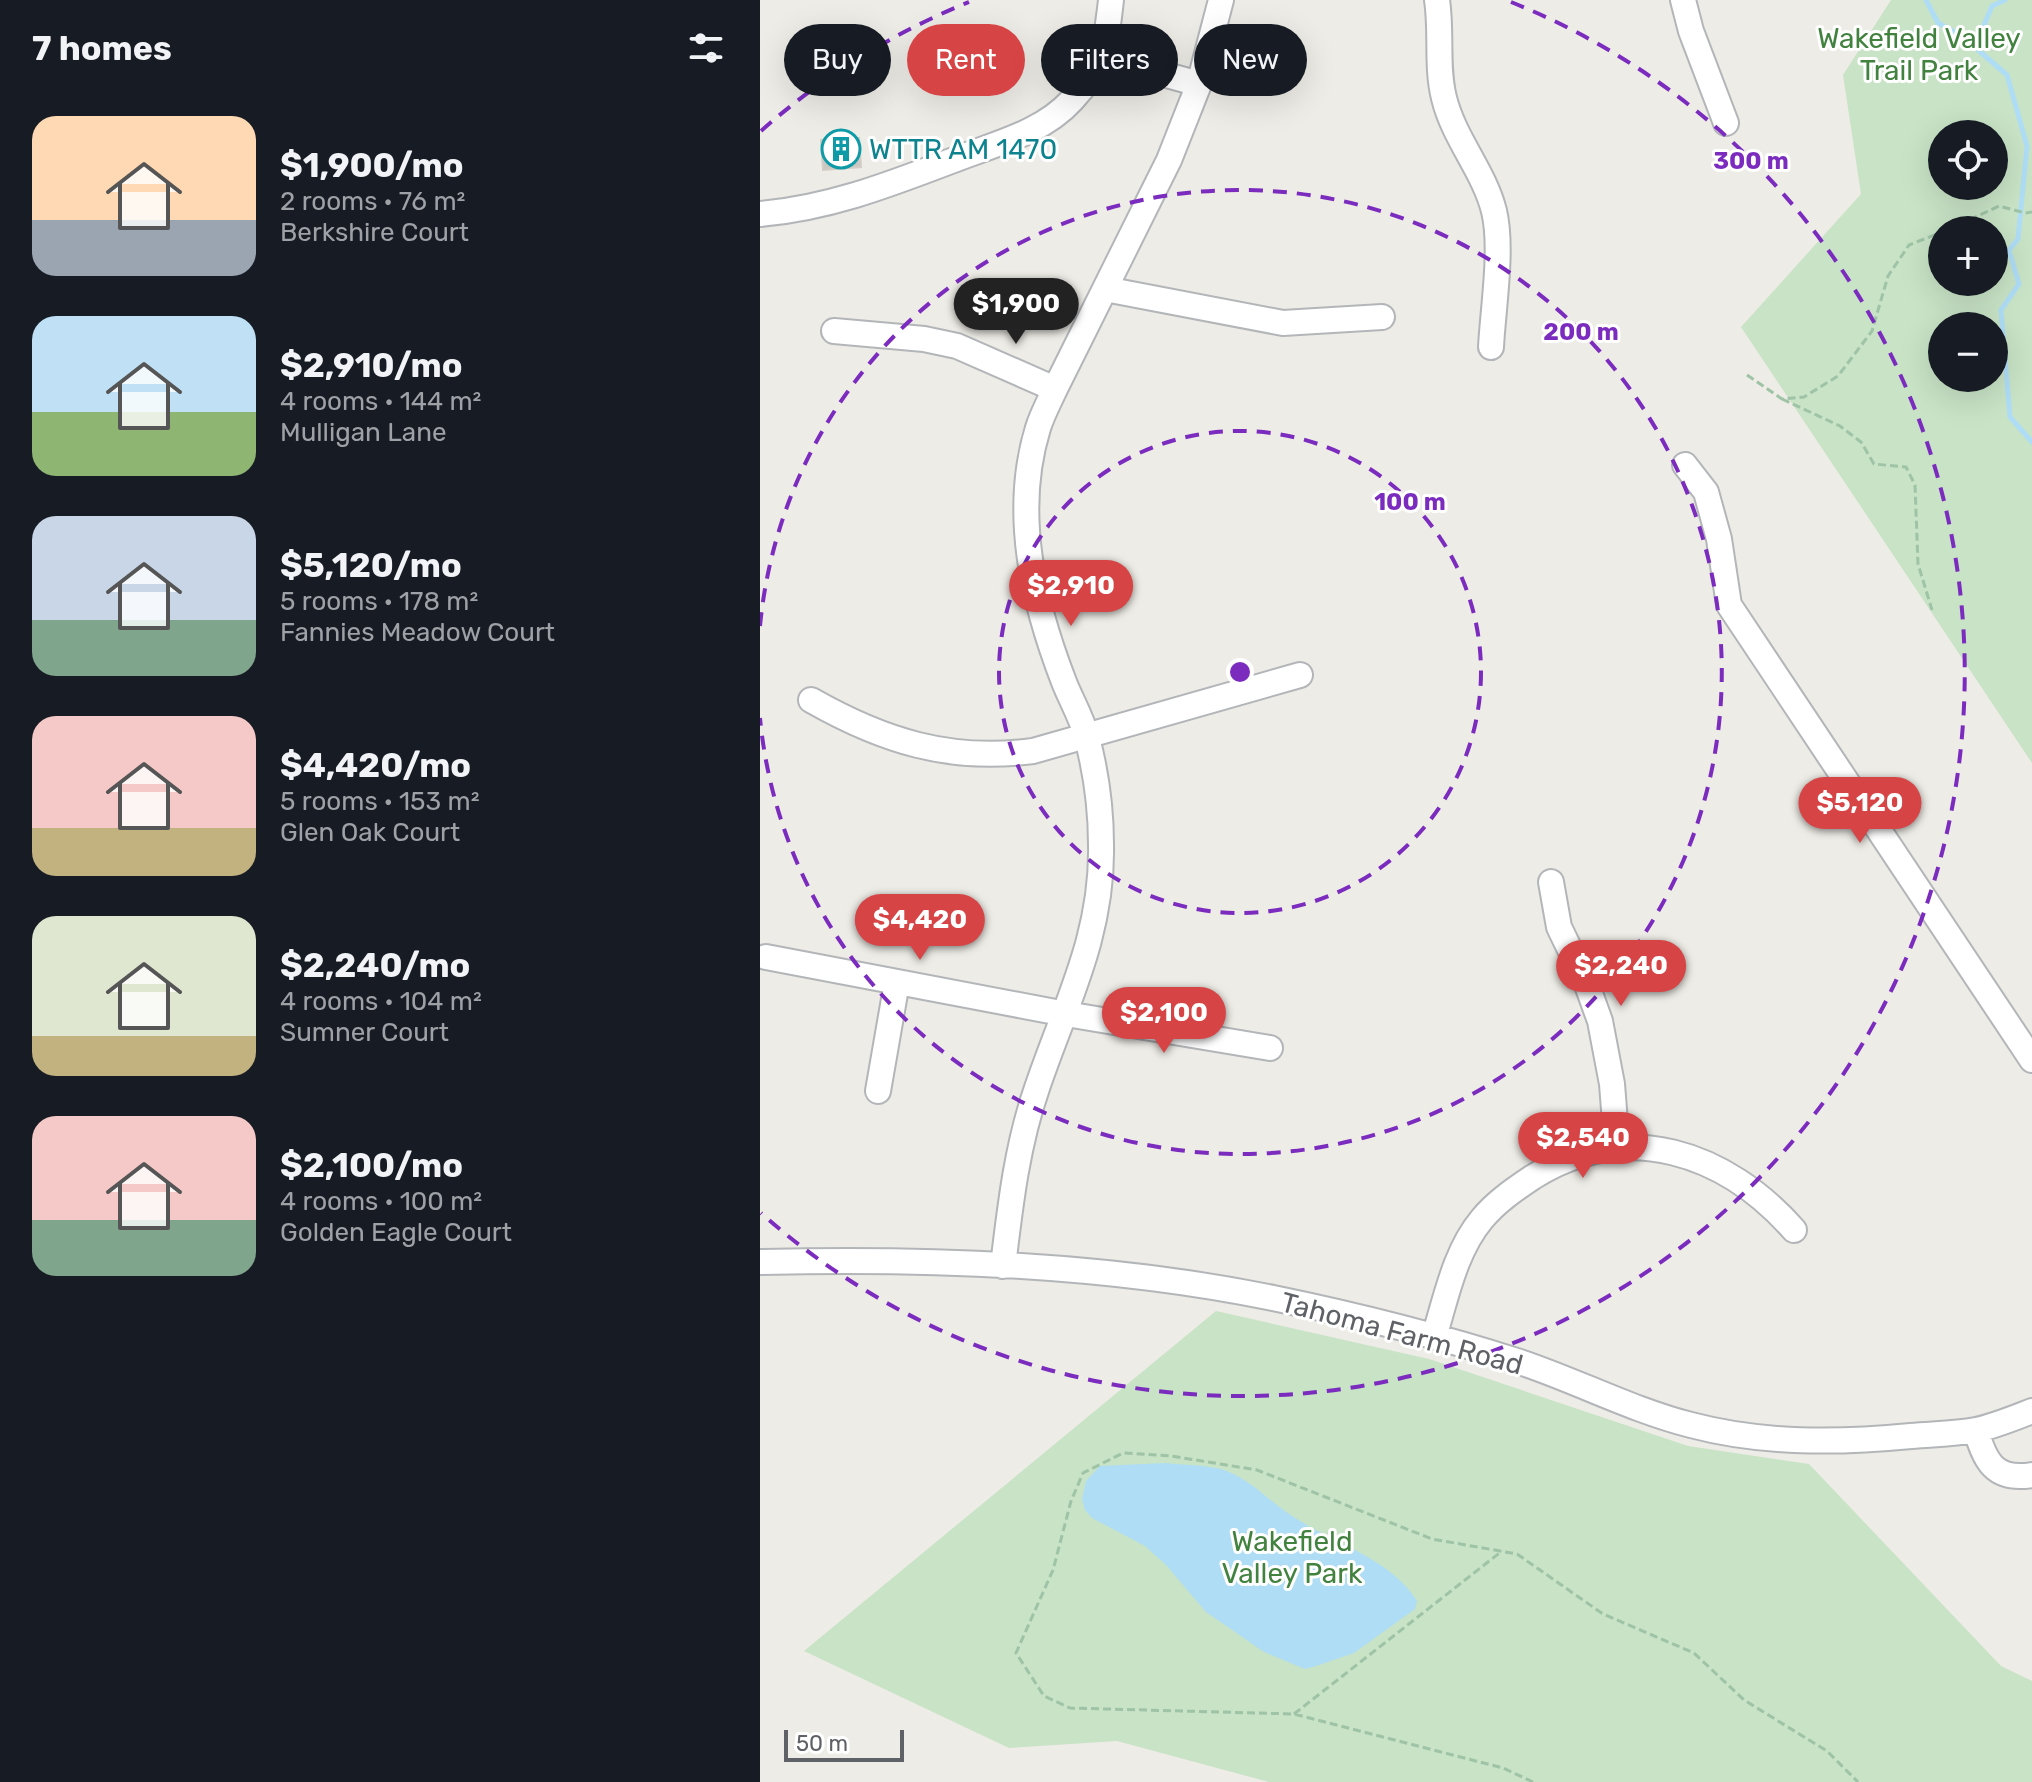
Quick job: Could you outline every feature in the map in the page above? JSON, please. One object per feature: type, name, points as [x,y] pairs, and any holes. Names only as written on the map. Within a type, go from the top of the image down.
[{"type":"street","points":[[1107,24],[1111,0]]},
{"type":"street","points":[[1215,24],[1221,0]]},
{"type":"street","points":[[1437,0],[1443,95],[1494,211],[1496,263],[1491,347]]},
{"type":"street","points":[[1683,0],[1691,31],[1726,123]]},
{"type":"street","points":[[760,214],[796,211],[866,194],[1032,129],[1076,96]]},
{"type":"street","points":[[1003,1266],[1009,1212],[1024,1133],[1036,1090],[1090,943],[1101,881],[1100,813],[1087,735],[1064,682],[1033,581],[1026,528],[1030,466],[1038,427],[1169,160],[1194,96]]},
{"type":"street","points":[[1105,289],[1283,323],[1382,317]]},
{"type":"street","points":[[834,331],[924,339],[957,346],[1055,389]]},
{"type":"street","points":[[1685,465],[1706,492],[1719,539],[1729,605],[2032,1060]]},
{"type":"street","points":[[811,700],[844,719],[879,733],[948,753],[1004,755],[1033,751],[1300,675]]},
{"type":"street","points":[[1551,882],[1559,927],[1587,985],[1600,1021],[1612,1084],[1617,1148]]},
{"type":"street","points":[[766,957],[1066,1014],[1270,1048]]},
{"type":"street","points":[[878,1091],[897,982]]},
{"type":"street","points":[[1434,1337],[1458,1261],[1468,1240],[1489,1212],[1525,1182],[1559,1162],[1617,1148],[1665,1150],[1708,1163],[1728,1173],[1771,1204],[1794,1230]]},
{"type":"street","name":"Tahoma Farm Road","points":[[760,1262],[916,1261],[1134,1276],[1202,1286],[1356,1316],[1434,1337],[1522,1363],[1690,1425],[1751,1438],[1864,1441],[1976,1430],[2032,1411]]},
{"type":"street","points":[[1976,1430],[1981,1449],[1994,1467],[2008,1477],[2032,1475]]},
{"type":"path","points":[[1978,216],[1999,206],[2032,212]]},
{"type":"path","points":[[1782,399],[1804,397],[1838,376],[1872,331],[1888,276],[1909,245],[1928,238]]},
{"type":"path","points":[[1747,375],[1782,399],[1840,426],[1861,442],[1874,464],[1906,467],[1915,485],[1918,564],[1932,610]]},
{"type":"path","points":[[1533,1782],[1503,1768],[1294,1714],[1070,1708],[1044,1696],[1016,1653],[1053,1570],[1071,1501],[1083,1473],[1123,1453],[1171,1456],[1257,1470],[1432,1539],[1517,1554],[1603,1614],[1694,1653],[1744,1700],[1827,1751],[1858,1782]]},
{"type":"path","points":[[1294,1714],[1502,1551]]},
{"type":"green space","name":"Wakefield Valley Trail Park","points":[[1891,0],[2032,0],[2032,763],[1741,327],[1861,194],[1843,75]]},
{"type":"green space","name":"Wakefield Valley Park","points":[[1216,1311],[1429,1359],[1688,1446],[1809,1464],[2001,1666],[2032,1681],[2032,1782],[1269,1782],[1117,1741],[1009,1748],[804,1651]]},
{"type":"water","points":[[1166,1463],[1221,1469],[1241,1478],[1292,1516],[1392,1573],[1417,1601],[1415,1609],[1354,1653],[1316,1666],[1305,1669],[1264,1652],[1206,1612],[1166,1565],[1145,1546],[1092,1518],[1085,1510],[1082,1499],[1086,1481],[1100,1466]]},
{"type":"building","name":"WTTR AM 1470","points":[[859,138],[861,167],[823,170],[821,140]]},
{"type":"waterway","points":[[1926,0],[1938,23],[1962,36],[2007,75],[2027,146],[2018,239],[2009,250],[2019,284],[2001,310],[2010,417],[2032,442]]},
{"type":"waterway","points":[[1975,47],[1992,6],[2005,0]]},
{"type":"place","name":"WTTR AM 1470","points":[[841,149]]}]
